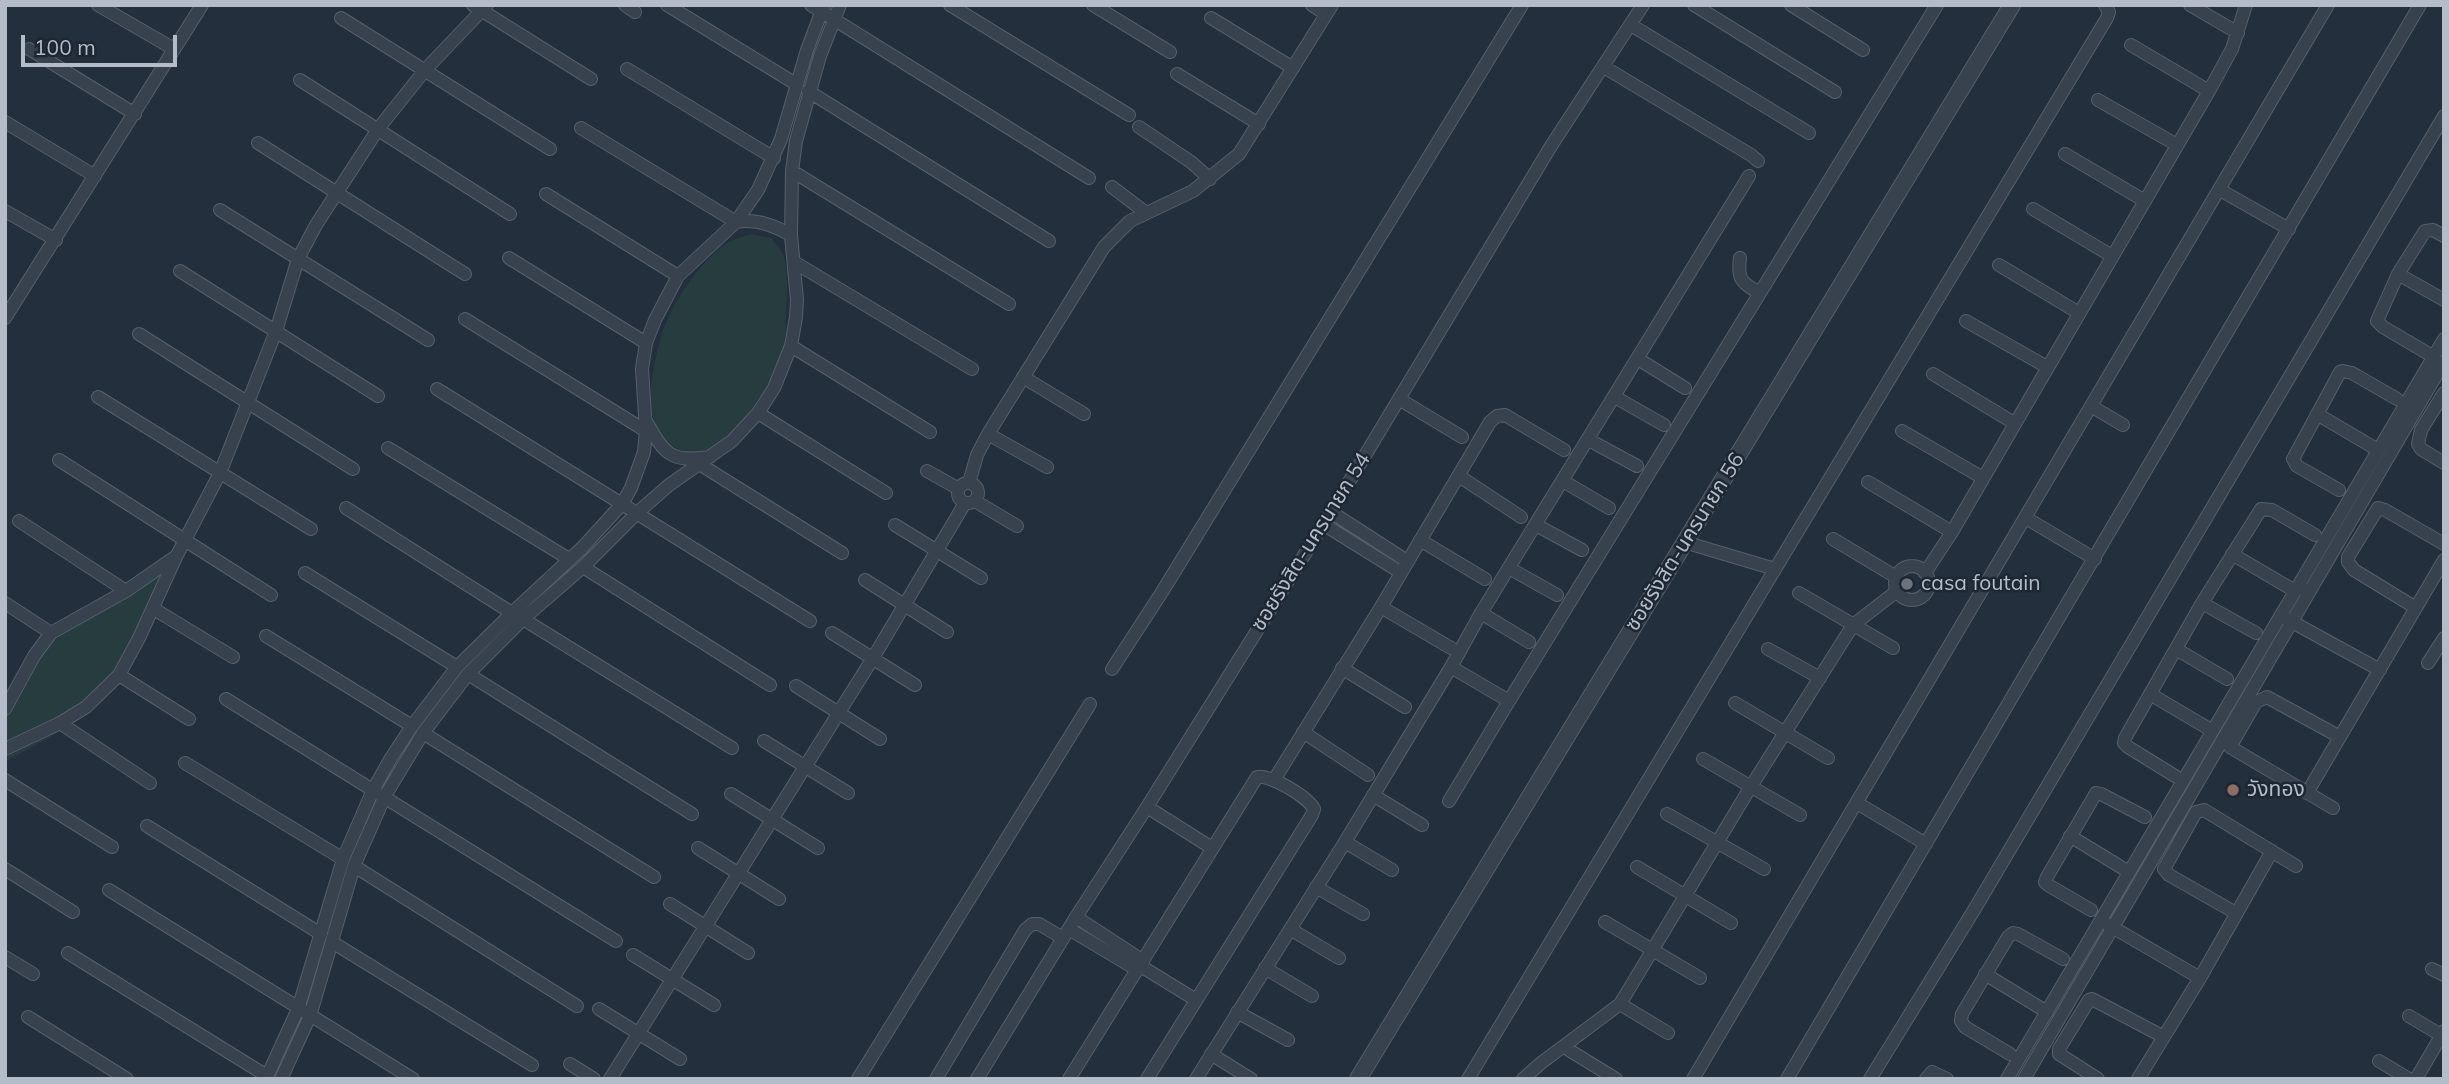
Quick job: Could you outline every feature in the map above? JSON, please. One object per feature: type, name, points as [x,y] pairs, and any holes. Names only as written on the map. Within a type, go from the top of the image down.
[{"type":"street","points":[[98,5],[174,49]]},
{"type":"street","points":[[5,318],[10,301],[56,240],[202,5]]},
{"type":"street","points":[[667,5],[796,84]]},
{"type":"street","points":[[517,616],[583,567],[669,485],[732,441],[758,413],[774,388],[791,346],[796,317],[790,235],[796,141],[808,92],[840,5]]},
{"type":"street","points":[[950,5],[1129,115]]},
{"type":"street","points":[[1093,5],[1170,52]]},
{"type":"street","points":[[964,486],[988,434],[1104,247],[1120,229],[1145,212],[1182,197],[1239,154],[1329,9],[1312,5]]},
{"type":"street","points":[[1112,669],[1522,5]]},
{"type":"street","name":"ซอยรังสิต-นครนายก 54","points":[[977,1079],[1324,524],[1536,170],[1643,5]]},
{"type":"street","points":[[1695,5],[1835,92]]},
{"type":"street","points":[[1791,5],[1864,50]]},
{"type":"street","points":[[1449,801],[1937,5]]},
{"type":"street","name":"ซอยรังสิต-นครนายก 56","points":[[1358,1079],[2012,5]]},
{"type":"street","points":[[1468,1079],[2107,18],[2109,12],[2105,5]]},
{"type":"street","points":[[2190,5],[2238,33]]},
{"type":"street","points":[[1925,573],[1952,532],[2209,91],[2232,49],[2246,5]]},
{"type":"street","points":[[1693,1079],[2328,5]]},
{"type":"street","points":[[1787,1079],[2420,5]]},
{"type":"street","points":[[5,749],[60,723],[86,707],[119,675],[154,609],[176,556],[220,473],[276,331],[298,259],[335,192],[378,129],[480,7],[591,79]]},
{"type":"street","points":[[68,953],[266,1077],[304,1012],[321,934],[349,862],[379,793],[417,729],[463,670],[622,504],[638,472],[645,425],[642,369],[646,343],[654,320],[678,276],[736,222],[758,190],[774,158],[819,7],[834,19],[1089,178]]},
{"type":"street","points":[[341,18],[550,149]]},
{"type":"street","points":[[1211,18],[1293,68]]},
{"type":"street","points":[[1631,25],[1809,133]]},
{"type":"street","points":[[2131,45],[2209,91]]},
{"type":"street","points":[[29,49],[135,114]]},
{"type":"street","points":[[1604,67],[1758,161]]},
{"type":"street","points":[[626,69],[774,158]]},
{"type":"street","points":[[1177,74],[1259,124]]},
{"type":"street","points":[[300,80],[510,214]]},
{"type":"street","points":[[808,92],[1049,241]]},
{"type":"street","points":[[2098,100],[2177,145]]},
{"type":"street","points":[[1870,1079],[1981,898],[2444,116]]},
{"type":"street","points":[[5,122],[95,176]]},
{"type":"street","points":[[1139,127],[1210,178]]},
{"type":"street","points":[[582,128],[736,222],[754,221],[779,228],[790,235]]},
{"type":"street","points":[[258,143],[465,275]]},
{"type":"street","points":[[2065,154],[2145,201]]},
{"type":"street","points":[[792,171],[1009,304]]},
{"type":"street","points":[[1196,1079],[1345,842],[1481,613],[1749,176]]},
{"type":"street","points":[[1112,187],[1145,212]]},
{"type":"street","points":[[2220,190],[2289,229]]},
{"type":"street","points":[[546,194],[678,276]]},
{"type":"street","points":[[2033,209],[2112,256]]},
{"type":"street","points":[[220,210],[428,340]]},
{"type":"street","points":[[5,211],[56,240]]},
{"type":"street","points":[[2439,360],[2377,321],[2398,274],[2425,231],[2433,230],[2444,236]]},
{"type":"street","points":[[509,258],[646,343]]},
{"type":"street","points":[[1740,258],[1740,277],[1745,284],[1760,293]]},
{"type":"street","points":[[794,262],[972,369]]},
{"type":"street","points":[[1999,265],[2079,313]]},
{"type":"street","points":[[180,271],[378,396]]},
{"type":"street","points":[[2398,274],[2444,300]]},
{"type":"street","points":[[465,320],[645,425],[669,454],[679,459],[706,461],[842,553]]},
{"type":"street","points":[[1966,321],[2048,367]]},
{"type":"street","points":[[139,334],[354,469]]},
{"type":"street","points":[[2007,1079],[2211,730],[2321,572],[2439,360],[2444,340]]},
{"type":"street","points":[[791,346],[930,432]]},
{"type":"street","points":[[1637,359],[1685,388]]},
{"type":"street","points":[[2024,1079],[2114,928],[2286,619],[2295,591],[2378,450],[2439,360]]},
{"type":"street","points":[[2339,490],[2293,462],[2340,372],[2353,373],[2397,399]]},
{"type":"street","points":[[1933,374],[2014,423]]},
{"type":"street","points":[[1023,377],[1084,414]]},
{"type":"street","points":[[437,389],[810,621]]},
{"type":"street","points":[[2444,393],[2421,430],[2418,444],[2421,449],[2444,463]]},
{"type":"street","points":[[98,397],[311,529]]},
{"type":"street","points":[[1615,397],[1664,425]]},
{"type":"street","points":[[1399,399],[1462,437]]},
{"type":"street","points":[[2091,406],[2123,425]]},
{"type":"street","points":[[758,413],[886,493]]},
{"type":"street","points":[[2318,414],[2378,450]]},
{"type":"street","points":[[1274,780],[1381,607],[1490,422],[1497,416],[1505,415],[1564,450]]},
{"type":"street","points":[[1902,431],[1983,478]]},
{"type":"street","points":[[988,434],[1046,467]]},
{"type":"street","points":[[1589,440],[1637,466]]},
{"type":"street","points":[[388,447],[569,559]]},
{"type":"street","points":[[59,460],[271,595]]},
{"type":"street","points":[[610,1079],[937,551],[978,492],[977,488],[964,486],[927,471]]},
{"type":"street","points":[[1458,476],[1521,517]]},
{"type":"street","points":[[1563,481],[1609,508]]},
{"type":"street","points":[[1868,482],[1952,532]]},
{"type":"street","points":[[970,502],[1017,526]]},
{"type":"street","points":[[346,508],[732,748]]},
{"type":"street","points":[[2416,608],[2354,570],[2348,557],[2378,508],[2444,544]]},
{"type":"street","points":[[2175,776],[2124,743],[2202,603],[2261,509],[2272,510],[2315,535]]},
{"type":"street","points":[[1331,512],[1404,566]]},
{"type":"street","points":[[2026,518],[2095,559]]},
{"type":"street","points":[[19,522],[127,591]]},
{"type":"street","points":[[1324,524],[1404,566]]},
{"type":"street","points":[[1536,524],[1582,550]]},
{"type":"street","points":[[895,525],[981,578]]},
{"type":"street","points":[[1833,539],[1896,577]]},
{"type":"street","points":[[1420,540],[1485,579]]},
{"type":"street","points":[[1684,542],[1775,569]]},
{"type":"street","points":[[2232,554],[2295,591]]},
{"type":"street","points":[[5,709],[8,693],[51,633],[127,591],[176,556]]},
{"type":"street","points":[[2307,793],[2444,560]]},
{"type":"street","points":[[583,567],[770,685]]},
{"type":"street","points":[[1909,567],[1920,569],[1925,573],[1928,589],[1916,600],[1905,599],[1897,591],[1896,577],[1899,572],[1909,567]]},
{"type":"street","points":[[1509,568],[1557,595]]},
{"type":"street","points":[[2295,591],[2321,572]]},
{"type":"street","points":[[305,573],[692,814]]},
{"type":"street","points":[[865,580],[947,632]]},
{"type":"street","points":[[1524,1079],[1541,1063],[1620,1004],[1750,788],[1853,625],[1897,591]]},
{"type":"street","points":[[1799,593],[1894,648]]},
{"type":"street","points":[[2202,603],[2256,633]]},
{"type":"street","points":[[5,604],[51,633]]},
{"type":"street","points":[[1381,607],[1451,648]]},
{"type":"street","points":[[154,609],[233,657]]},
{"type":"street","points":[[1481,613],[1529,642]]},
{"type":"street","points":[[2286,619],[2380,670]]},
{"type":"street","points":[[832,633],[915,685]]},
{"type":"street","points":[[266,636],[654,877]]},
{"type":"street","points":[[2428,663],[2444,638]]},
{"type":"street","points":[[1768,649],[1820,678]]},
{"type":"street","points":[[2176,649],[2227,679]]},
{"type":"street","points":[[1451,667],[1509,701]]},
{"type":"street","points":[[1342,668],[1405,707]]},
{"type":"street","points":[[119,675],[189,719]]},
{"type":"street","points":[[796,686],[880,739]]},
{"type":"street","points":[[2150,694],[2211,730]]},
{"type":"street","points":[[2333,808],[2231,747],[2256,702],[2267,697],[2340,737]]},
{"type":"street","points":[[226,699],[616,941]]},
{"type":"street","points":[[1735,702],[1784,734],[1828,758]]},
{"type":"street","points":[[858,1079],[1090,704]]},
{"type":"street","points":[[60,723],[150,783]]},
{"type":"street","points":[[1303,732],[1368,775]]},
{"type":"street","points":[[764,741],[848,793]]},
{"type":"street","points":[[1703,758],[1800,815]]},
{"type":"street","points":[[185,763],[349,862],[577,1006]]},
{"type":"street","points":[[1069,1079],[1257,777],[1267,776],[1312,805],[1312,815],[1147,1079]]},
{"type":"street","points":[[5,780],[112,847]]},
{"type":"street","points":[[2091,910],[2045,881],[2070,836],[2096,793],[2101,793],[2145,817]]},
{"type":"street","points":[[731,794],[818,848]]},
{"type":"street","points":[[1373,795],[1422,825]]},
{"type":"street","points":[[1857,803],[1926,844]]},
{"type":"street","points":[[1147,807],[1212,848]]},
{"type":"street","points":[[2236,914],[2169,875],[2164,869],[2198,810],[2204,810],[2296,866]]},
{"type":"street","points":[[1667,814],[1764,869]]},
{"type":"street","points":[[147,826],[321,934]]},
{"type":"street","points":[[2070,836],[2129,872]]},
{"type":"street","points":[[1345,842],[1392,870]]},
{"type":"street","points":[[698,848],[779,899]]},
{"type":"street","points":[[2138,1079],[2200,978],[2272,851]]},
{"type":"street","points":[[281,1079],[332,942],[349,862]]},
{"type":"street","points":[[1637,867],[1731,923]]},
{"type":"street","points":[[5,869],[73,912]]},
{"type":"street","points":[[1316,887],[1363,914]]},
{"type":"street","points":[[108,891],[413,1079]]},
{"type":"street","points":[[670,904],[748,953]]},
{"type":"street","points":[[1076,917],[1141,966],[1196,1000]]},
{"type":"street","points":[[2101,920],[2200,978]]},
{"type":"street","points":[[1605,922],[1700,978]]},
{"type":"street","points":[[936,1079],[1025,930],[1032,924],[1066,934],[1141,966]]},
{"type":"street","points":[[1290,929],[1339,958]]},
{"type":"street","points":[[2010,1054],[1965,1027],[1961,1021],[1962,1014],[2013,933],[2063,959]]},
{"type":"street","points":[[332,942],[532,1065]]},
{"type":"street","points":[[633,955],[713,1005]]},
{"type":"street","points":[[5,957],[33,974]]},
{"type":"street","points":[[1265,968],[1312,996]]},
{"type":"street","points":[[1986,974],[2047,1012]]},
{"type":"street","points":[[2098,1079],[2059,1055],[2059,1049],[2089,1000],[2092,999],[2164,1037]]},
{"type":"street","points":[[1620,1004],[1668,1033]]},
{"type":"street","points":[[599,1009],[680,1059]]},
{"type":"street","points":[[1237,1012],[1288,1040]]},
{"type":"street","points":[[2409,1016],[2443,1034],[2416,1079]]},
{"type":"street","points":[[29,1017],[127,1079]]},
{"type":"street","points":[[1564,1048],[1616,1079]]},
{"type":"street","points":[[1211,1054],[1251,1079]]},
{"type":"street","points":[[2379,1061],[2409,1079]]},
{"type":"street","points":[[570,1064],[594,1079]]},
{"type":"street","points":[[1926,1079],[1932,1072],[1947,1079]]},
{"type":"green space","points":[[752,234],[771,238],[785,260],[787,292],[784,345],[764,391],[742,422],[716,446],[699,453],[684,451],[662,437],[652,411],[654,365],[665,325],[678,299],[706,261],[727,243]]},
{"type":"green space","points":[[167,571],[120,680],[63,730],[5,762],[5,712],[11,698],[54,637]]},
{"type":"place","name":"casa foutain","points":[[1907,584]]},
{"type":"place","name":"วังทอง","points":[[2233,790]]}]
